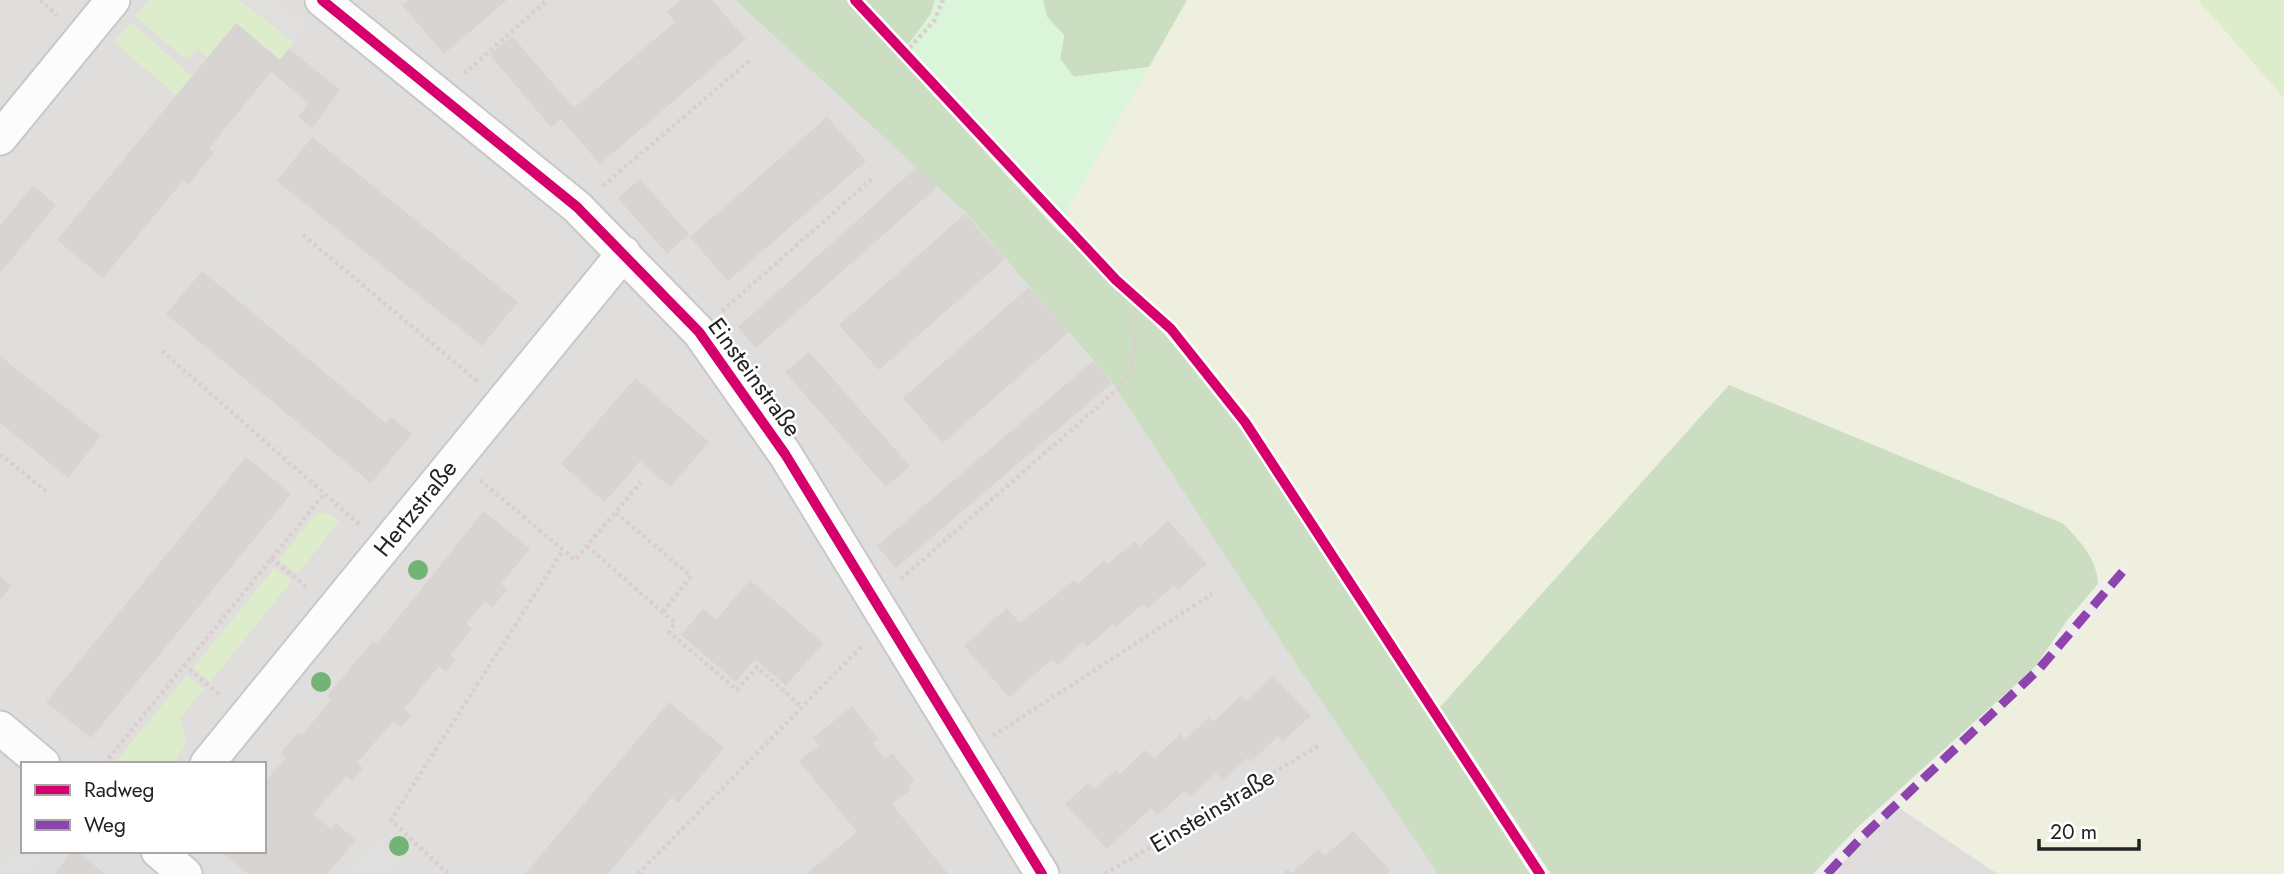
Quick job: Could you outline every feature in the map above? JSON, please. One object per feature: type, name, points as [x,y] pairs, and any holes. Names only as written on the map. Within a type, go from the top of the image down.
[{"type":"street","points":[[0,138],[113,0]]},
{"type":"street","name":"Einsteinstraße","points":[[322,0],[577,207],[699,332],[785,454],[1042,874]]},
{"type":"street","name":"Hertzstraße","points":[[208,762],[624,253]]},
{"type":"street","points":[[0,728],[41,762]]},
{"type":"street","points":[[160,853],[184,874]]},
{"type":"path","points":[[40,0],[66,22]]},
{"type":"path","points":[[457,80],[547,0]]},
{"type":"path","points":[[905,53],[934,21],[943,0]]},
{"type":"path","points":[[595,192],[749,61]]},
{"type":"path","points":[[303,235],[484,387]]},
{"type":"path","points":[[894,584],[1118,389],[1132,370],[1137,299]]},
{"type":"path","points":[[0,454],[47,492]]},
{"type":"path","points":[[471,473],[575,559],[641,482]]},
{"type":"path","points":[[106,762],[325,493]]},
{"type":"path","points":[[616,513],[691,576],[663,612]]},
{"type":"path","points":[[587,546],[675,622],[669,632],[737,690],[757,667],[802,707]]},
{"type":"path","points":[[448,874],[391,820],[563,550]]},
{"type":"path","points":[[271,558],[315,593]]},
{"type":"path","points":[[989,738],[1212,594]]},
{"type":"path","points":[[638,874],[865,643]]},
{"type":"path","points":[[184,665],[227,701]]},
{"type":"shaded area","points":[[0,0],[735,0],[966,213],[1112,382],[1287,651],[1438,874],[0,874]]},
{"type":"shaded area","points":[[240,0],[279,0],[309,24],[294,42]]},
{"type":"shaded area","points":[[1898,807],[1998,874],[1833,874],[1864,838]]},
{"type":"shaded area","points":[[378,839],[400,858],[386,874],[348,874]]},
{"type":"shaded area","points":[[21,843],[21,853],[46,853],[29,874],[0,874],[0,868]]},
{"type":"green space","points":[[149,0],[240,0],[294,42],[280,60],[236,24],[208,57],[197,49],[188,58],[179,54],[135,16]]},
{"type":"green space","points":[[735,0],[846,0],[1055,228],[1115,283],[1165,335],[1239,423],[1530,874],[1438,874],[1287,651],[1112,382],[966,213]]},
{"type":"green space","points":[[865,0],[935,0],[931,14],[908,45]]},
{"type":"green space","points":[[935,0],[1043,0],[1047,17],[1064,35],[1060,59],[1073,77],[1149,67],[1063,217],[908,45],[931,14]]},
{"type":"green space","points":[[1043,0],[1187,0],[1149,67],[1074,77],[1060,59],[1064,35],[1047,17]]},
{"type":"green space","points":[[1187,0],[2198,0],[2284,98],[2284,874],[1998,874],[1898,807],[2040,674],[2101,610],[2132,571],[2126,560],[2098,584],[2097,572],[1729,386],[1440,707],[1248,415],[1171,322],[1063,217]]},
{"type":"green space","points":[[2198,0],[2284,0],[2284,98]]},
{"type":"green space","points":[[131,22],[192,76],[176,95],[114,42]]},
{"type":"green space","points":[[1729,385],[2064,524],[2091,558],[2098,584],[2068,619],[2035,667],[1857,828],[1813,874],[1551,874],[1440,707]]},
{"type":"green space","points":[[321,512],[339,521],[298,574],[279,560],[314,516]]},
{"type":"green space","points":[[274,568],[292,581],[210,682],[193,668]]},
{"type":"green space","points":[[187,675],[204,689],[180,718],[187,742],[175,762],[116,762]]},
{"type":"building","points":[[409,0],[507,0],[444,54],[402,5]]},
{"type":"building","points":[[680,0],[712,0],[746,39],[600,164],[561,119],[551,127],[490,55],[512,36],[574,108],[675,22],[667,12]]},
{"type":"building","points":[[236,23],[280,60],[289,49],[340,90],[312,128],[298,117],[309,103],[271,72],[209,148],[214,152],[188,185],[183,181],[103,278],[57,240]]},
{"type":"building","points":[[827,117],[866,161],[728,281],[690,237]]},
{"type":"building","points":[[312,137],[518,302],[482,346],[277,181]]},
{"type":"building","points":[[918,166],[937,187],[756,348],[738,327]]},
{"type":"building","points":[[640,179],[689,234],[667,254],[618,198]]},
{"type":"building","points":[[33,185],[56,205],[0,273],[0,226]]},
{"type":"building","points":[[965,214],[1005,259],[879,370],[839,325]]},
{"type":"building","points":[[202,271],[386,423],[391,417],[412,434],[371,483],[166,314]]},
{"type":"building","points":[[1029,287],[1069,332],[943,443],[903,398]]},
{"type":"building","points":[[809,352],[910,466],[886,487],[785,372]]},
{"type":"building","points":[[0,356],[101,436],[68,478],[0,423]]},
{"type":"building","points":[[1093,361],[1112,383],[896,568],[877,546]]},
{"type":"building","points":[[635,378],[709,442],[670,487],[640,461],[605,502],[561,464]]},
{"type":"building","points":[[246,457],[291,494],[91,738],[46,702]]},
{"type":"building","points":[[484,511],[530,549],[501,584],[507,589],[492,608],[485,601],[466,623],[472,629],[450,655],[456,660],[446,672],[439,666],[404,709],[411,715],[401,727],[393,721],[357,763],[363,768],[352,781],[346,776],[313,814],[331,829],[336,823],[356,840],[327,874],[248,874],[222,853],[266,853],[266,781],[286,758],[281,753],[298,732],[302,735],[331,700],[327,696],[373,641],[377,644]]},
{"type":"building","points":[[1168,521],[1207,564],[1178,590],[1174,585],[1147,609],[1143,604],[1116,627],[1113,624],[1087,647],[1083,642],[1057,665],[1052,659],[1009,697],[964,646],[1007,608],[1020,623],[1074,580],[1078,584],[1104,560],[1108,564],[1135,541],[1140,546]]},
{"type":"building","points":[[0,576],[11,586],[0,600]]},
{"type":"building","points":[[750,580],[823,643],[786,686],[755,659],[736,682],[681,635],[703,609],[716,620]]},
{"type":"building","points":[[1273,676],[1311,716],[1283,741],[1278,736],[1251,762],[1247,758],[1223,780],[1216,773],[1190,797],[1184,791],[1158,815],[1151,808],[1107,849],[1065,804],[1088,783],[1094,789],[1116,770],[1120,774],[1145,750],[1154,759],[1180,734],[1185,740],[1209,717],[1213,722],[1241,696],[1246,701]]},
{"type":"building","points":[[669,702],[724,748],[698,780],[678,803],[672,797],[608,874],[525,874]]},
{"type":"building","points":[[852,706],[878,739],[873,743],[885,759],[892,753],[914,780],[908,786],[911,790],[892,804],[948,874],[806,874],[857,832],[799,761],[819,745],[813,738]]},
{"type":"building","points":[[1353,831],[1390,870],[1385,874],[1291,874],[1318,849],[1325,856]]},
{"type":"building","points":[[71,853],[79,853],[105,874],[54,874]]},
{"type":"marked path","points":[[1827,874],[1863,836],[2039,669],[2125,569]]},
{"type":"cycle path","points":[[322,0],[577,207],[699,332],[785,454],[1042,874]]},
{"type":"cycle path","points":[[855,0],[1116,280],[1171,329],[1245,422],[1540,874]]}]
